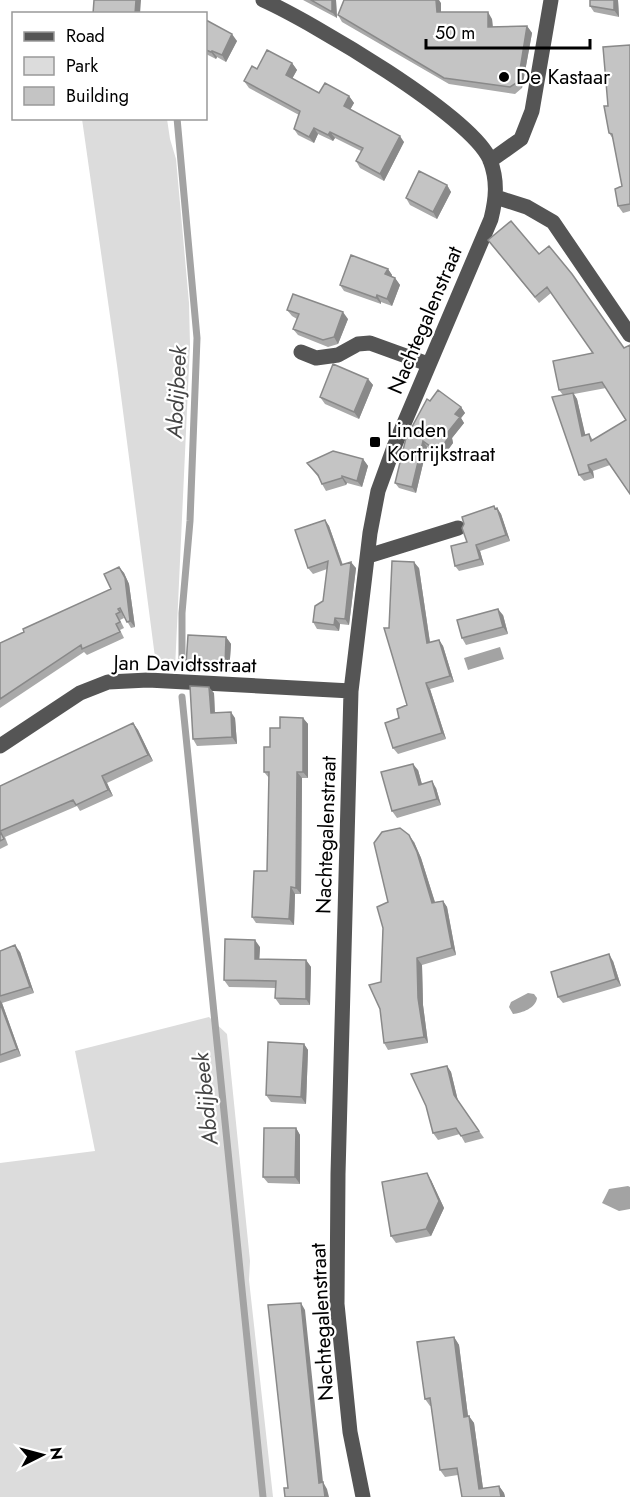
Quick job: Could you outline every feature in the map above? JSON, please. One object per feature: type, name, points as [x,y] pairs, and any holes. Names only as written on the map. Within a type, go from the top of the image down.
[{"type":"street","points":[[263,0],[284,9],[333,37],[417,92],[456,122],[482,148],[490,161],[496,197],[526,207],[553,222],[630,335]]},
{"type":"street","points":[[490,161],[521,139],[532,111],[552,0]]},
{"type":"street","name":"Nachtegalenstraat","points":[[363,1497],[350,1432],[338,1304],[338,1174],[351,691],[378,491],[428,364],[491,219],[496,197]]},
{"type":"street","points":[[301,352],[316,358],[338,355],[358,344],[370,343],[428,364]]},
{"type":"street","points":[[368,556],[458,528]]},
{"type":"street","name":"Jan Davidtsstraat","points":[[0,746],[80,693],[108,682],[148,680],[351,691]]},
{"type":"green space","points":[[82,120],[167,120],[176,159],[189,303],[190,345],[175,669],[156,665]]},
{"type":"green space","points":[[209,1017],[227,1034],[250,1261],[249,1280],[273,1497],[0,1497],[0,1163],[95,1151],[75,1051]]},
{"type":"shaded area","points":[[500,647],[504,659],[468,670],[464,658]]},
{"type":"shaded area","points":[[528,993],[534,994],[537,998],[534,1005],[513,1014],[509,1007],[511,1002]]},
{"type":"shaded area","points":[[630,1187],[630,1209],[619,1211],[602,1203],[609,1189]]},
{"type":"building","points":[[94,0],[136,0],[135,12],[93,12]]},
{"type":"building","points":[[311,0],[332,0],[332,12]]},
{"type":"building","points":[[344,0],[436,0],[437,12],[488,12],[488,27],[527,26],[518,82],[510,87],[444,78],[338,15]]},
{"type":"building","points":[[590,0],[614,0],[614,10],[590,6]]},
{"type":"building","points":[[207,21],[232,34],[222,55],[207,50]]},
{"type":"building","points":[[630,45],[630,204],[618,206],[615,189],[622,186],[604,106],[608,106],[603,47]]},
{"type":"building","points":[[267,50],[292,63],[286,75],[319,93],[325,83],[349,96],[344,106],[400,136],[380,174],[356,161],[363,148],[330,132],[328,135],[314,128],[309,137],[294,129],[300,111],[244,81],[252,66],[257,69]]},
{"type":"building","points":[[419,171],[447,185],[433,212],[406,198]]},
{"type":"building","points":[[511,221],[539,254],[549,246],[572,274],[624,348],[630,345],[630,494],[606,459],[588,465],[590,472],[579,475],[552,397],[573,393],[582,436],[589,434],[591,441],[626,420],[602,382],[559,390],[553,361],[593,353],[547,287],[535,297],[488,240]]},
{"type":"building","points":[[351,255],[388,269],[385,274],[395,278],[387,299],[377,295],[376,298],[340,285]]},
{"type":"building","points":[[293,294],[343,312],[334,337],[323,340],[293,329],[299,314],[287,310]]},
{"type":"building","points":[[333,364],[368,379],[354,412],[320,397]]},
{"type":"building","points":[[438,390],[461,407],[455,414],[460,417],[448,432],[449,437],[438,452],[423,441],[412,487],[395,483],[406,438],[427,399],[430,401]]},
{"type":"building","points":[[333,451],[363,459],[357,481],[342,476],[342,478],[322,484],[318,475],[307,463]]},
{"type":"building","points":[[494,506],[495,509],[497,508],[506,535],[476,545],[480,559],[455,566],[451,546],[467,542],[462,528],[464,524],[462,517]]},
{"type":"building","points":[[325,520],[341,565],[351,562],[345,619],[335,618],[334,625],[313,622],[315,606],[323,601],[328,561],[308,568],[295,530]]},
{"type":"building","points":[[392,561],[414,562],[427,643],[439,640],[450,676],[426,683],[442,733],[393,748],[385,723],[399,718],[397,709],[407,705],[384,628],[389,628]]},
{"type":"building","points":[[119,567],[125,578],[130,621],[127,622],[120,608],[118,609],[120,612],[116,614],[120,622],[116,624],[120,632],[82,649],[81,645],[0,699],[0,643],[24,632],[23,629],[111,589],[104,574]]},
{"type":"building","points":[[498,609],[503,627],[462,638],[457,620]]},
{"type":"building","points":[[188,635],[226,637],[225,667],[186,665]]},
{"type":"building","points":[[190,686],[209,687],[211,713],[231,712],[232,737],[193,739]]},
{"type":"building","points":[[280,717],[303,718],[303,772],[297,772],[296,888],[291,887],[289,919],[252,917],[254,871],[267,871],[269,772],[264,772],[264,747],[270,747],[270,728],[280,728]]},
{"type":"building","points":[[133,723],[148,755],[102,776],[108,790],[76,805],[73,800],[0,831],[0,786]]},
{"type":"building","points":[[413,764],[419,785],[432,781],[437,799],[392,811],[381,772]]},
{"type":"building","points":[[400,828],[409,835],[417,852],[432,903],[443,901],[452,948],[417,958],[418,998],[424,1037],[384,1043],[380,1009],[369,985],[381,982],[383,928],[377,907],[388,902],[374,843],[382,832]]},
{"type":"building","points":[[225,939],[255,940],[255,959],[306,960],[306,999],[275,998],[276,981],[224,980]]},
{"type":"building","points":[[15,945],[30,987],[0,996],[0,951]]},
{"type":"building","points":[[609,954],[616,979],[558,997],[551,972]]},
{"type":"building","points":[[0,1003],[17,1049],[0,1055]]},
{"type":"building","points":[[268,1042],[304,1044],[301,1097],[266,1095]]},
{"type":"building","points":[[447,1066],[454,1095],[479,1131],[461,1136],[456,1128],[433,1133],[426,1106],[411,1074]]},
{"type":"building","points":[[264,1128],[296,1128],[295,1177],[263,1177]]},
{"type":"building","points":[[427,1173],[439,1201],[426,1229],[391,1236],[382,1182]]},
{"type":"building","points":[[301,1303],[319,1483],[323,1482],[325,1497],[285,1497],[284,1488],[288,1488],[268,1305]]},
{"type":"building","points":[[454,1337],[464,1417],[469,1416],[479,1489],[499,1486],[501,1497],[462,1497],[457,1468],[440,1470],[430,1398],[425,1399],[417,1342]]},
{"type":"waterway","name":"Abdijbeek","points":[[177,120],[197,338],[190,521],[182,613],[182,668]]},
{"type":"waterway","name":"Abdijbeek","points":[[182,697],[263,1497]]},
{"type":"place","name":"De Kastaar","points":[[504,77]]},
{"type":"place","name":"Linden Kortrijkstraat","points":[[375,442]]}]
